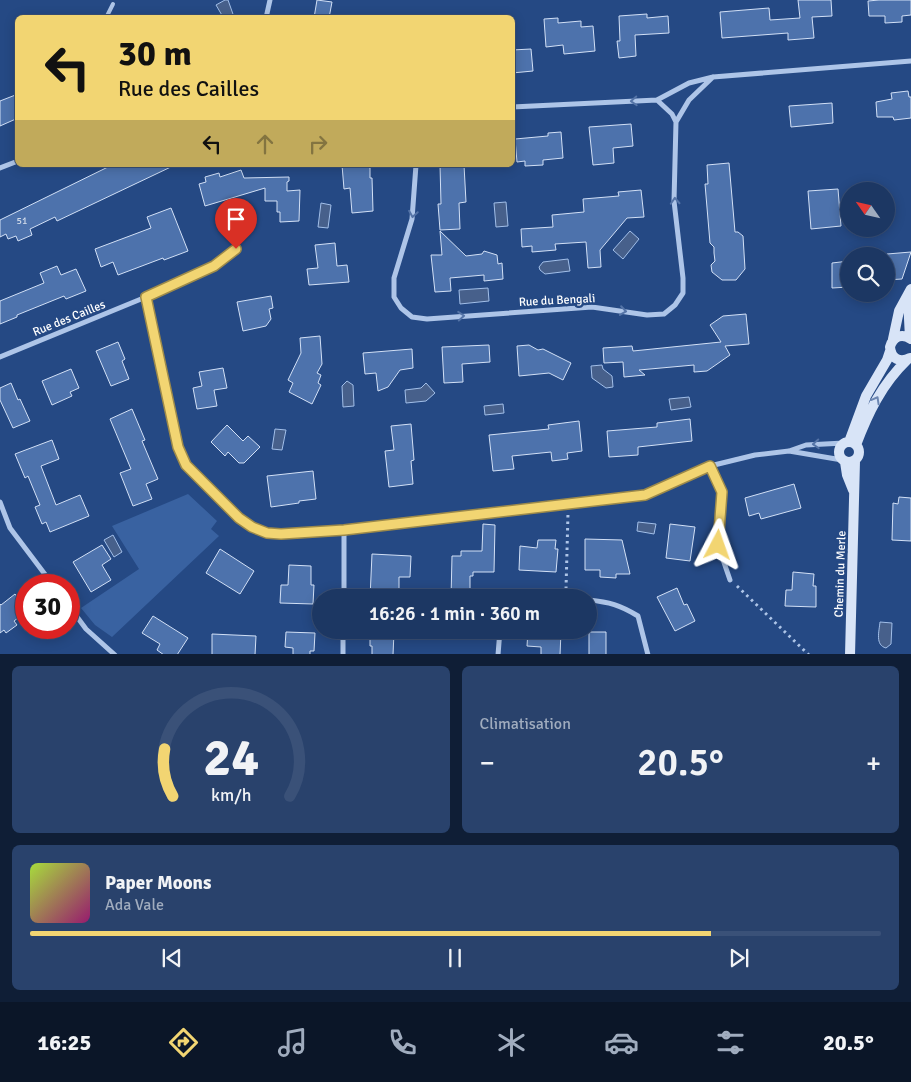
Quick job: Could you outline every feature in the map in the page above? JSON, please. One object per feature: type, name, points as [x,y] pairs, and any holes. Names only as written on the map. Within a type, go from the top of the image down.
[{"type":"street","points":[[267,15],[270,0]]},
{"type":"street","points":[[515,107],[657,100],[689,83],[713,77],[911,61]]},
{"type":"street","name":"Rue du Bengali","points":[[416,167],[412,219],[394,278],[394,297],[412,317],[427,319],[592,307],[647,315],[664,314],[675,305],[683,293],[674,201],[676,122],[689,100],[713,77]]},
{"type":"street","points":[[657,100],[672,114],[676,122]]},
{"type":"street","points":[[0,168],[15,162]]},
{"type":"street","name":"Rue des Cailles","points":[[0,357],[146,297],[214,266],[236,249]]},
{"type":"street","name":"Chemin du Merle","points":[[893,339],[901,336],[910,338],[909,293]]},
{"type":"street","name":"Chemin du Merle","points":[[849,443],[866,396],[887,360],[899,311],[909,293]]},
{"type":"street","points":[[146,297],[178,447],[186,465],[239,518],[252,527],[267,533],[344,530],[645,495],[710,466],[755,455],[789,451],[806,445],[849,443]]},
{"type":"street","name":"Chemin du Merle","points":[[890,351],[897,360],[902,361],[909,358]]},
{"type":"street","name":"Chemin du Merle","points":[[847,461],[839,457],[839,449],[849,443],[892,375],[909,358]]},
{"type":"street","name":"Chemin du Merle","points":[[847,461],[860,453],[849,443]]},
{"type":"street","points":[[789,451],[847,461]]},
{"type":"street","name":"Chemin du Merle","points":[[847,461],[847,475],[854,495],[850,654]]},
{"type":"street","points":[[710,466],[722,492],[718,545],[730,580]]},
{"type":"street","points":[[0,502],[10,528],[45,574]]},
{"type":"street","points":[[344,530],[344,589]]},
{"type":"street","points":[[597,601],[611,602],[624,607],[638,616],[648,654]]},
{"type":"street","points":[[80,621],[86,629],[115,654]]},
{"type":"street","points":[[343,639],[343,654]]},
{"type":"street","points":[[498,654],[499,639]]},
{"type":"lane","points":[[108,15],[113,4]]},
{"type":"path","points":[[567,589],[568,504]]},
{"type":"path","points":[[730,580],[809,654]]},
{"type":"shaded area","points":[[228,0],[233,15],[222,15],[216,5]]},
{"type":"shaded area","points":[[506,202],[508,226],[496,227],[494,203]]},
{"type":"shaded area","points":[[321,203],[331,205],[328,228],[318,227]]},
{"type":"shaded area","points":[[630,231],[639,239],[623,259],[613,250]]},
{"type":"shaded area","points":[[568,259],[570,271],[545,274],[539,267],[543,262]]},
{"type":"shaded area","points":[[488,288],[489,301],[460,304],[459,290]]},
{"type":"shaded area","points":[[602,365],[603,369],[612,376],[613,387],[606,388],[592,378],[591,366]]},
{"type":"shaded area","points":[[347,381],[353,385],[354,406],[343,407],[342,386]]},
{"type":"shaded area","points":[[426,383],[435,393],[426,401],[406,403],[405,390],[421,388]]},
{"type":"shaded area","points":[[689,397],[691,407],[671,410],[669,399]]},
{"type":"shaded area","points":[[503,404],[504,413],[485,415],[484,406]]},
{"type":"shaded area","points":[[275,429],[286,430],[282,450],[272,449]]},
{"type":"shaded area","points":[[188,494],[217,521],[211,529],[219,536],[112,637],[95,625],[81,608],[139,569],[112,526]]},
{"type":"shaded area","points":[[638,522],[656,524],[654,534],[637,531]]},
{"type":"shaded area","points":[[113,535],[122,552],[114,557],[104,540]]},
{"type":"shaded area","points":[[880,622],[892,623],[891,644],[886,648],[879,641]]},
{"type":"building","points":[[317,0],[332,2],[330,15],[314,15]]},
{"type":"building","points":[[798,0],[831,0],[832,16],[812,17],[814,38],[788,40],[788,33],[722,38],[720,12],[769,8],[770,20],[800,18]]},
{"type":"building","points":[[911,0],[911,15],[902,16],[902,22],[885,23],[885,16],[869,16],[868,1]]},
{"type":"building","points":[[647,14],[647,18],[668,16],[669,33],[635,35],[636,56],[619,58],[617,41],[620,41],[619,16]]},
{"type":"building","points":[[558,18],[558,23],[581,21],[581,27],[593,26],[595,51],[564,54],[563,45],[546,47],[544,19]]},
{"type":"building","points":[[531,49],[533,71],[515,73],[515,50]]},
{"type":"building","points":[[908,91],[909,97],[911,97],[911,118],[894,120],[893,117],[877,117],[876,102],[892,99],[891,93]]},
{"type":"building","points":[[15,95],[15,119],[0,126],[0,101]]},
{"type":"building","points":[[832,103],[833,123],[791,127],[789,106]]},
{"type":"building","points":[[631,124],[633,146],[613,148],[614,163],[593,165],[589,127]]},
{"type":"building","points":[[561,132],[563,158],[543,160],[543,165],[525,166],[525,161],[517,162],[515,139],[548,136],[548,133]]},
{"type":"building","points":[[729,163],[735,232],[743,236],[745,269],[736,280],[722,280],[712,272],[711,265],[715,261],[714,247],[710,243],[705,184],[708,184],[707,165]]},
{"type":"building","points":[[108,167],[171,167],[57,221],[55,217],[30,229],[32,235],[18,241],[16,236],[8,239],[6,234],[0,237],[0,220]]},
{"type":"building","points":[[342,167],[370,168],[373,211],[352,213],[350,188],[344,189]]},
{"type":"building","points":[[440,167],[464,167],[466,202],[459,203],[460,229],[440,230],[438,204],[441,204]]},
{"type":"building","points":[[241,170],[244,178],[289,177],[287,191],[300,190],[299,221],[280,222],[280,212],[277,212],[277,201],[265,201],[265,188],[205,206],[199,184],[206,182],[205,177],[219,173],[220,177]]},
{"type":"building","points":[[838,189],[840,226],[811,229],[808,191]]},
{"type":"building","points":[[641,190],[644,217],[627,218],[600,250],[601,267],[588,268],[586,242],[555,244],[556,250],[532,252],[532,246],[522,247],[521,229],[553,227],[552,215],[584,212],[583,199],[619,196],[618,192]]},
{"type":"building","points":[[171,208],[188,251],[118,275],[113,262],[101,267],[95,249],[151,228],[147,217]]},
{"type":"building","points":[[440,231],[466,256],[482,254],[484,251],[497,255],[498,264],[502,263],[503,279],[484,281],[484,275],[450,278],[451,291],[435,292],[431,255],[442,255]]},
{"type":"building","points":[[335,243],[337,266],[347,265],[349,282],[309,285],[307,269],[318,268],[315,245]]},
{"type":"building","points":[[911,252],[902,279],[895,279],[895,253]]},
{"type":"building","points":[[840,262],[840,288],[832,288],[832,263]]},
{"type":"building","points":[[57,266],[61,275],[76,269],[86,291],[66,299],[64,296],[0,324],[0,301],[44,283],[40,273]]},
{"type":"building","points":[[271,296],[273,308],[269,309],[271,319],[266,326],[243,331],[237,302]]},
{"type":"building","points":[[746,314],[749,344],[725,346],[730,355],[707,371],[694,372],[694,365],[639,370],[645,375],[624,377],[623,362],[604,363],[603,348],[632,346],[633,351],[721,342],[710,325],[723,316]]},
{"type":"building","points":[[320,336],[322,364],[317,373],[321,375],[318,383],[321,385],[312,404],[289,392],[293,383],[288,380],[301,353],[300,338]]},
{"type":"building","points":[[118,342],[125,359],[122,361],[129,379],[111,386],[96,351]]},
{"type":"building","points":[[489,345],[490,362],[462,364],[463,382],[444,383],[442,347]]},
{"type":"building","points":[[529,345],[538,350],[543,349],[571,363],[563,380],[549,373],[519,376],[517,346]]},
{"type":"building","points":[[412,349],[413,368],[400,370],[388,387],[378,391],[376,373],[365,374],[363,353]]},
{"type":"building","points":[[223,368],[227,388],[214,390],[217,406],[197,409],[193,388],[202,386],[199,372]]},
{"type":"building","points":[[71,369],[79,388],[70,392],[72,396],[52,405],[42,381]]},
{"type":"building","points":[[11,383],[30,421],[13,428],[0,400],[0,388]]},
{"type":"building","points":[[132,409],[145,440],[142,441],[158,479],[146,484],[152,499],[133,506],[120,473],[131,469],[110,419]]},
{"type":"building","points":[[690,419],[692,441],[638,447],[638,455],[609,457],[607,431],[657,427],[657,423]]},
{"type":"building","points":[[579,421],[582,451],[567,453],[568,459],[552,461],[551,452],[512,456],[514,469],[493,471],[489,435],[549,429],[548,425]]},
{"type":"building","points":[[411,424],[414,460],[411,461],[413,484],[389,487],[385,451],[394,450],[391,426]]},
{"type":"building","points":[[227,425],[243,441],[248,436],[260,447],[244,463],[239,463],[228,452],[225,456],[211,442]]},
{"type":"building","points":[[52,440],[59,459],[41,466],[56,505],[80,495],[89,516],[50,532],[46,522],[42,524],[35,507],[40,505],[28,476],[25,478],[15,454]]},
{"type":"building","points":[[313,471],[316,499],[271,507],[267,476]]},
{"type":"building","points":[[794,484],[801,508],[761,519],[759,513],[749,516],[745,498]]},
{"type":"building","points":[[899,497],[911,498],[911,541],[892,540],[893,503],[898,504]]},
{"type":"building","points":[[483,524],[495,525],[494,572],[473,572],[473,576],[470,576],[470,589],[451,589],[452,556],[461,556],[461,551],[482,551]]},
{"type":"building","points":[[670,524],[695,527],[690,561],[666,558]]},
{"type":"building","points":[[585,539],[622,540],[630,574],[616,574],[616,578],[600,577],[600,570],[585,570]]},
{"type":"building","points":[[538,540],[556,540],[555,549],[558,549],[556,572],[519,570],[520,546],[537,548]]},
{"type":"building","points":[[102,545],[111,559],[102,565],[111,580],[91,592],[73,562]]},
{"type":"building","points":[[220,549],[254,571],[240,594],[206,573]]},
{"type":"building","points":[[372,554],[411,556],[410,577],[399,577],[399,589],[370,589]]},
{"type":"building","points":[[289,565],[311,566],[311,585],[314,585],[314,589],[312,589],[312,604],[280,603],[281,585],[288,585]]},
{"type":"building","points":[[793,572],[814,574],[813,586],[816,586],[816,607],[785,606],[786,590],[792,590]]},
{"type":"building","points":[[677,588],[684,605],[687,604],[695,621],[675,631],[657,597]]},
{"type":"building","points":[[15,594],[15,626],[6,633],[4,630],[0,633],[1,605]]},
{"type":"building","points":[[153,616],[188,638],[178,654],[163,654],[157,650],[160,644],[142,633]]},
{"type":"building","points":[[286,632],[312,633],[312,639],[315,639],[314,651],[310,651],[310,654],[293,654],[293,648],[285,647]]},
{"type":"building","points":[[597,632],[606,632],[606,654],[589,654],[589,639],[597,639]]},
{"type":"building","points":[[212,634],[256,636],[255,654],[212,654]]},
{"type":"building","points":[[370,639],[394,639],[393,654],[372,654],[372,646],[370,646]]},
{"type":"building","points":[[527,639],[561,639],[560,654],[541,654],[541,647],[527,646]]},
{"type":"route","points":[[236,249],[214,266],[146,297],[178,447],[186,465],[239,518],[252,527],[267,533],[281,534],[344,530],[645,495],[679,478],[710,466],[722,492],[718,545]]}]
